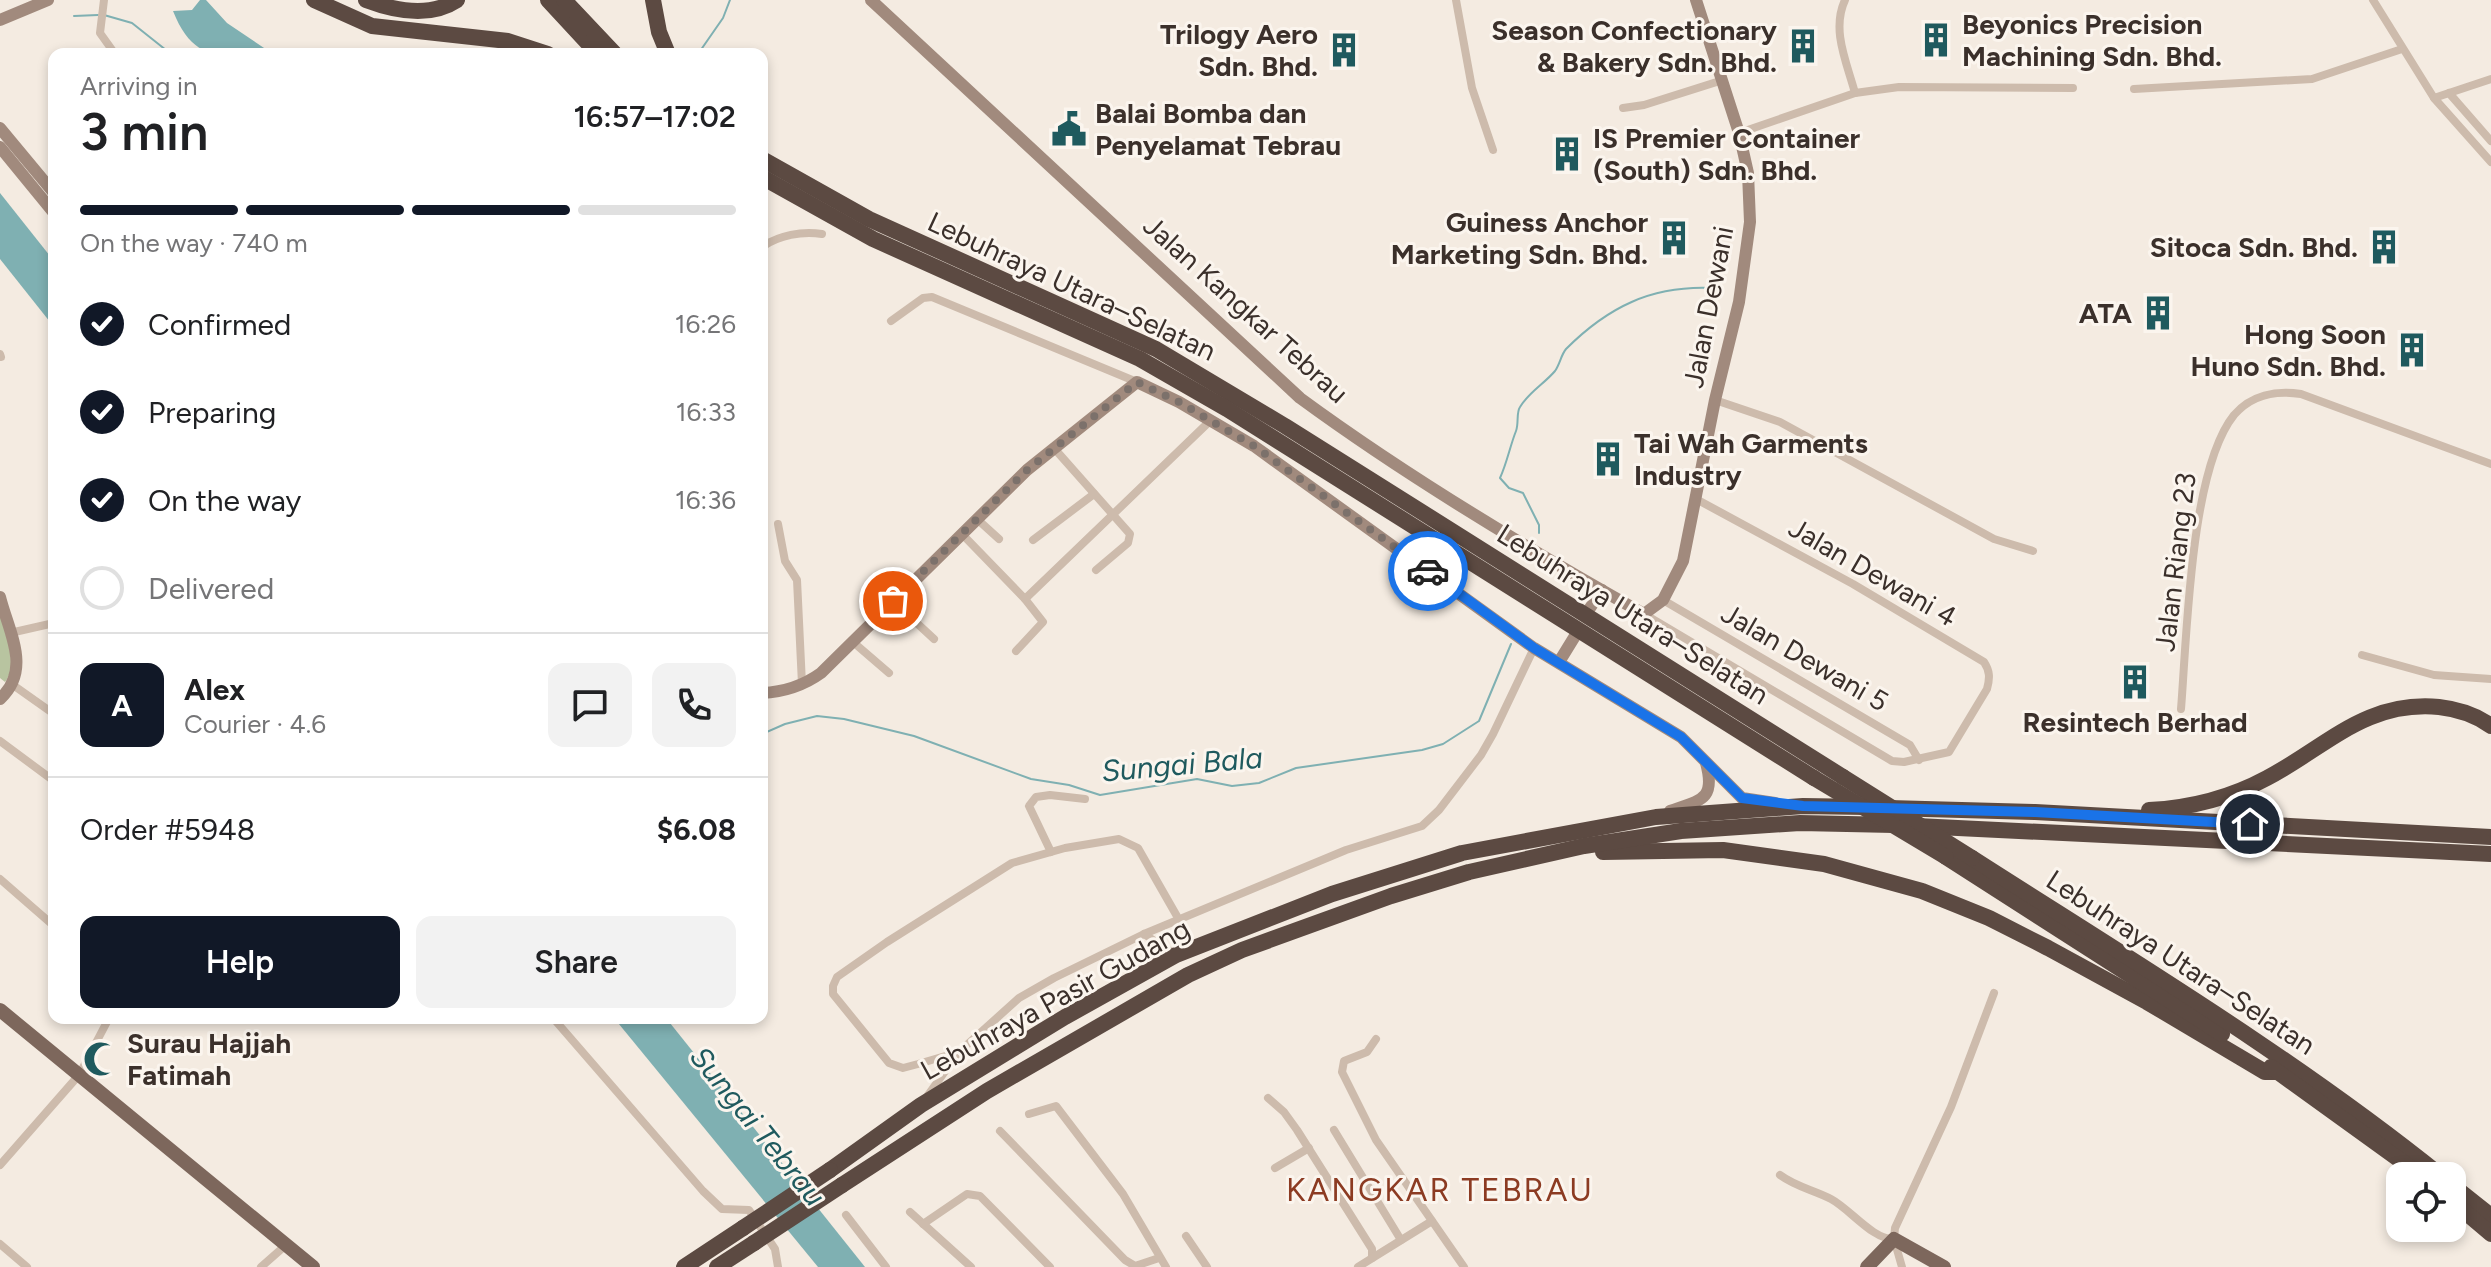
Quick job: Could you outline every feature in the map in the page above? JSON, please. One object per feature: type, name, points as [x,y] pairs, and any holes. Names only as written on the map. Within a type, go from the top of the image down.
[{"type":"highway","points":[[314,0],[372,26],[508,41],[530,48]]},
{"type":"highway","points":[[366,0],[390,8],[430,11],[457,0]]},
{"type":"highway","points":[[548,0],[592,48]]},
{"type":"highway","points":[[564,0],[609,48]]},
{"type":"highway","points":[[653,0],[666,48]]},
{"type":"highway","points":[[768,151],[817,191]]},
{"type":"highway","name":"Lebuhraya Utara–Selatan","points":[[768,162],[869,219],[1169,356],[1285,426],[1972,858],[2281,1057],[2352,1106],[2423,1162]]},
{"type":"highway","name":"Lebuhraya Utara–Selatan","points":[[768,180],[873,239],[1140,359],[1227,409],[1814,778],[1946,857],[2279,1072],[2403,1162]]},
{"type":"highway","points":[[2035,812],[2161,809],[2210,801],[2265,779],[2345,729],[2391,709],[2410,706],[2452,709],[2491,726]]},
{"type":"highway","name":"Lebuhraya Pasir Gudang","points":[[684,1267],[921,1105],[1065,1017],[1176,955],[1332,894],[1410,868],[1510,843],[1656,817],[1803,806],[2035,812],[2491,837]]},
{"type":"highway","name":"Lebuhraya Pasir Gudang","points":[[717,1267],[987,1091],[1188,975],[1242,950],[1412,888],[1469,872],[1562,851],[1681,831],[1800,823],[1855,823],[2491,854]]},
{"type":"highway","points":[[1562,851],[1723,850],[1824,864],[1922,891],[1989,918],[2048,948],[2265,1072],[2279,1072]]},
{"type":"highway","points":[[2466,1196],[2491,1216]]},
{"type":"highway","points":[[2466,1213],[2491,1234]]},
{"type":"main road","points":[[2,1016],[79,1075],[313,1267]]},
{"type":"main road","points":[[1867,1267],[1894,1239],[1944,1267]]},
{"type":"street","points":[[0,20],[48,0]]},
{"type":"street","points":[[104,0],[101,36],[110,48]]},
{"type":"street","name":"Jalan Kangkar Tebrau","points":[[871,0],[1300,398],[1368,448],[1887,759],[1898,762],[1919,760]]},
{"type":"street","points":[[1456,0],[1472,88],[1493,150]]},
{"type":"street","name":"Jalan Dewani","points":[[1644,614],[1663,600],[1683,561],[1715,400],[1739,302],[1750,222],[1748,173],[1739,133],[1696,0]]},
{"type":"street","points":[[1845,0],[1838,14],[1840,38],[1855,93]]},
{"type":"street","points":[[2373,0],[2434,98],[2491,162]]},
{"type":"street","points":[[2134,89],[2312,79],[2402,49]]},
{"type":"street","points":[[2434,98],[2491,79]]},
{"type":"street","points":[[1623,108],[1644,105],[1723,80]]},
{"type":"street","points":[[1739,133],[1855,93],[1899,87],[2073,88]]},
{"type":"street","points":[[2449,93],[2491,141]]},
{"type":"street","points":[[0,128],[48,186]]},
{"type":"street","points":[[0,147],[48,206]]},
{"type":"street","points":[[768,243],[794,235],[822,234]]},
{"type":"street","points":[[891,321],[923,298],[932,297],[1166,395],[1254,446],[1534,648],[1681,737],[1742,798],[1803,806]]},
{"type":"street","points":[[768,692],[790,689],[821,673],[1053,446],[1137,382]]},
{"type":"street","name":"Jalan Riang 23","points":[[2181,709],[2193,570],[2210,461],[2232,417],[2247,404],[2262,395],[2277,392],[2301,394],[2491,464]]},
{"type":"street","points":[[1715,400],[1780,422],[1994,539],[2033,551]]},
{"type":"street","points":[[1025,599],[1210,421]]},
{"type":"street","points":[[1053,446],[1130,534],[1130,539],[1096,570]]},
{"type":"street","points":[[1033,540],[1094,494]]},
{"type":"street","name":"Jalan Dewani 4","points":[[1696,499],[1864,590],[1984,662],[1989,669],[1987,689],[1949,752],[1919,760]]},
{"type":"street","points":[[977,519],[999,539]]},
{"type":"street","points":[[778,524],[785,561],[797,580],[802,684]]},
{"type":"street","points":[[962,534],[1043,622],[1016,651]]},
{"type":"street","points":[[1590,608],[1602,590]]},
{"type":"street","points":[[0,597],[16,659],[17,675],[5,690],[48,711]]},
{"type":"street","name":"Jalan Dewani 5","points":[[1663,600],[1910,745],[1919,760]]},
{"type":"street","points":[[893,601],[934,639]]},
{"type":"street","points":[[10,633],[48,624]]},
{"type":"street","points":[[1559,662],[1575,636]]},
{"type":"street","points":[[853,642],[889,673]]},
{"type":"street","points":[[921,1105],[959,1052],[1019,998],[1054,978],[1178,918],[1346,850],[1422,826],[1439,810],[1481,755],[1534,648]]},
{"type":"street","points":[[2362,655],[2434,675],[2491,679]]},
{"type":"street","points":[[0,741],[48,777]]},
{"type":"street","points":[[1656,817],[1702,800],[1710,784],[1705,760]]},
{"type":"street","points":[[1051,852],[1029,806],[1036,797],[1050,795],[1085,799]]},
{"type":"street","points":[[959,1052],[903,1068],[889,1063],[833,994],[837,977],[1012,863],[1119,839],[1130,842],[1148,860],[1178,918]]},
{"type":"street","points":[[0,879],[48,921]]},
{"type":"street","points":[[1144,934],[1176,955]]},
{"type":"street","points":[[1902,1267],[1894,1239],[1897,1220],[1951,1107],[1994,993]]},
{"type":"street","points":[[0,1165],[79,1075],[106,1024]]},
{"type":"street","points":[[558,1024],[720,1208],[749,1210],[775,1249],[778,1267]]},
{"type":"street","points":[[1376,1039],[1367,1052],[1344,1061],[1342,1072],[1376,1140],[1464,1267]]},
{"type":"street","points":[[1268,1098],[1284,1112],[1309,1148],[1372,1249],[1372,1258]]},
{"type":"street","points":[[1029,1114],[1056,1106],[1123,1194],[1166,1267]]},
{"type":"street","points":[[1334,1130],[1401,1240]]},
{"type":"street","points":[[1000,1131],[1125,1260],[1135,1266],[1159,1258]]},
{"type":"street","points":[[1275,1168],[1309,1148]]},
{"type":"street","points":[[1780,1175],[1794,1185],[1830,1199],[1880,1236],[1894,1239]]},
{"type":"street","points":[[923,1224],[967,1194],[980,1196],[1050,1267]]},
{"type":"street","points":[[910,1212],[971,1267]]},
{"type":"street","points":[[846,1215],[886,1267]]},
{"type":"street","points":[[1358,1267],[1432,1221]]},
{"type":"street","points":[[1186,1236],[1207,1267]]},
{"type":"street","points":[[0,1244],[27,1267]]},
{"type":"street","points":[[261,1267],[286,1245]]},
{"type":"green space","points":[[0,614],[11,658],[5,682],[0,678]]},
{"type":"water","points":[[200,0],[206,0],[227,23],[264,48],[200,48],[182,29],[173,11],[192,10]]},
{"type":"water","points":[[0,193],[48,253],[48,319],[0,259]]},
{"type":"water","points":[[619,1024],[671,1024],[865,1267],[818,1267]]},
{"type":"waterway","points":[[702,48],[723,18],[730,0]]},
{"type":"waterway","points":[[74,16],[98,15]]},
{"type":"waterway","points":[[104,15],[132,23],[163,48]]},
{"type":"waterway","points":[[1539,533],[1539,525],[1523,493],[1509,488],[1500,478],[1523,402],[1555,371],[1566,349],[1614,311],[1650,295],[1689,288],[1710,288]]},
{"type":"waterway","name":"Sungai Bala","points":[[768,731],[817,716],[844,719],[914,736],[1031,779],[1069,785],[1100,795],[1197,779],[1232,786],[1259,783],[1296,768],[1422,750],[1443,744],[1479,721],[1511,644]]},
{"type":"way so far","points":[[893,601],[1053,446],[1137,382],[1179,402],[1254,446],[1428,571]]},
{"type":"place","name":"Beyonics Precision Machining Sdn. Bhd.","points":[[1936,40]]},
{"type":"place","name":"Season Confectionary & Bakery Sdn. Bhd.","points":[[1803,46]]},
{"type":"place","name":"Trilogy Aero Sdn. Bhd.","points":[[1344,50]]},
{"type":"place","name":"Balai Bomba dan Penyelamat Tebrau","points":[[1069,129]]},
{"type":"place","name":"IS Premier Container (South) Sdn. Bhd.","points":[[1567,154]]},
{"type":"place","name":"Guiness Anchor Marketing Sdn. Bhd.","points":[[1674,238]]},
{"type":"place","name":"Sitoca Sdn. Bhd.","points":[[2384,247]]},
{"type":"place","name":"ATA","points":[[2158,313]]},
{"type":"place","name":"Hong Soon Huno Sdn. Bhd.","points":[[2412,350]]},
{"type":"place","name":"Tai Wah Garments Industry","points":[[1608,459]]},
{"type":"place","name":"Resintech Berhad","points":[[2135,682]]},
{"type":"place","name":"Surau Hajjah Fatimah","points":[[101,1059]]},
{"type":"district","name":"KANGKAR TEBRAU","points":[[1440,1190]]},
{"type":"route","points":[[1428,571],[1534,648],[1681,737],[1742,798],[1803,806],[2035,812],[2250,824]]},
{"type":"water label","name":"Sungai Tebrau","points":[[758,1126]]}]
